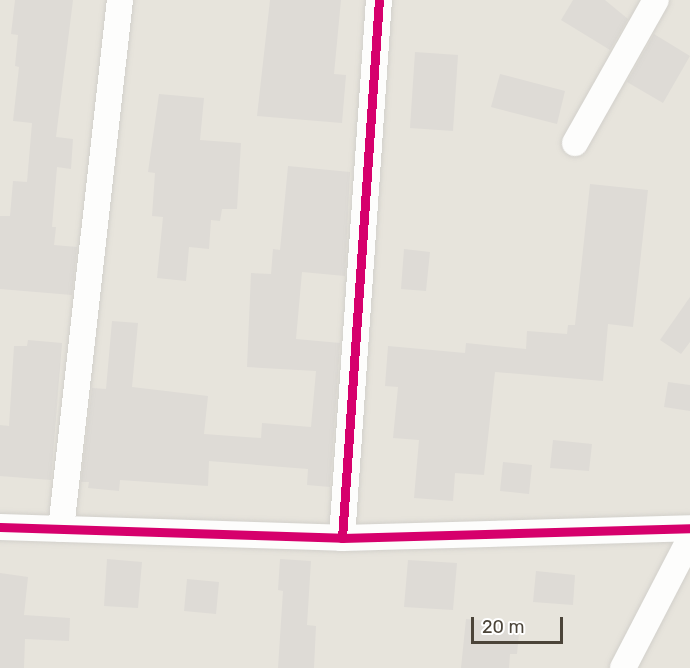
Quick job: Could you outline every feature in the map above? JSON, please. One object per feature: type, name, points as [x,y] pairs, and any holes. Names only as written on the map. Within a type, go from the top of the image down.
[{"type":"street","points":[[61,529],[120,0]]},
{"type":"street","points":[[342,538],[379,0]]},
{"type":"street","points":[[575,143],[656,0]]},
{"type":"street","points":[[0,527],[342,538],[690,528]]},
{"type":"street","points":[[623,668],[690,538]]},
{"type":"shaded area","points":[[0,0],[690,0],[690,668],[0,668]]},
{"type":"building","points":[[15,0],[73,0],[56,137],[73,139],[71,169],[57,167],[52,227],[56,227],[54,245],[77,247],[72,295],[0,289],[0,216],[10,216],[13,181],[27,182],[32,123],[13,121],[19,67],[15,66],[18,35],[11,34]]},
{"type":"building","points":[[270,0],[341,0],[334,74],[346,75],[342,123],[257,116]]},
{"type":"building","points":[[573,0],[605,0],[628,19],[610,50],[561,20]]},
{"type":"building","points":[[654,34],[690,56],[663,103],[627,82]]},
{"type":"building","points":[[415,52],[458,55],[453,131],[410,128]]},
{"type":"building","points":[[500,74],[565,91],[557,124],[491,107]]},
{"type":"building","points":[[159,94],[204,98],[200,140],[241,143],[237,209],[222,209],[220,221],[211,220],[209,249],[189,247],[186,281],[157,278],[163,217],[152,216],[155,173],[148,172]]},
{"type":"building","points":[[288,166],[350,172],[345,276],[302,272],[296,339],[340,343],[330,487],[307,485],[308,469],[209,461],[208,486],[120,480],[119,491],[88,488],[89,482],[81,482],[92,388],[106,389],[112,321],[138,323],[132,387],[208,396],[204,434],[261,438],[262,423],[311,427],[316,371],[247,367],[251,273],[271,274],[273,249],[280,250]]},
{"type":"building","points":[[590,184],[648,190],[633,327],[608,324],[603,381],[495,372],[484,475],[455,473],[453,501],[414,498],[419,440],[393,438],[398,387],[385,386],[388,346],[465,353],[466,343],[526,349],[527,331],[567,334],[568,325],[575,325]]},
{"type":"building","points":[[404,249],[430,252],[426,291],[401,289]]},
{"type":"building","points":[[690,297],[690,342],[681,354],[660,340]]},
{"type":"building","points":[[28,340],[62,343],[51,480],[0,476],[0,425],[9,426],[14,346],[27,346]]},
{"type":"building","points":[[668,382],[690,385],[690,411],[664,407]]},
{"type":"building","points":[[553,440],[592,444],[589,471],[550,468]]},
{"type":"building","points":[[503,462],[532,465],[529,494],[500,491]]},
{"type":"building","points":[[107,559],[142,562],[138,608],[104,606]]},
{"type":"building","points":[[280,559],[311,561],[307,625],[316,626],[314,668],[278,668],[283,591],[278,590]]},
{"type":"building","points":[[408,560],[457,563],[453,610],[404,607]]},
{"type":"building","points":[[536,571],[575,575],[573,605],[533,602]]},
{"type":"building","points":[[0,573],[28,577],[24,615],[70,618],[69,641],[25,639],[24,668],[0,668]]},
{"type":"building","points":[[187,579],[219,582],[216,614],[184,611]]},
{"type":"building","points":[[466,619],[520,624],[517,654],[510,654],[509,668],[461,668]]},
{"type":"cycle path","points":[[342,538],[379,0]]},
{"type":"cycle path","points":[[0,527],[342,538],[690,528]]}]
